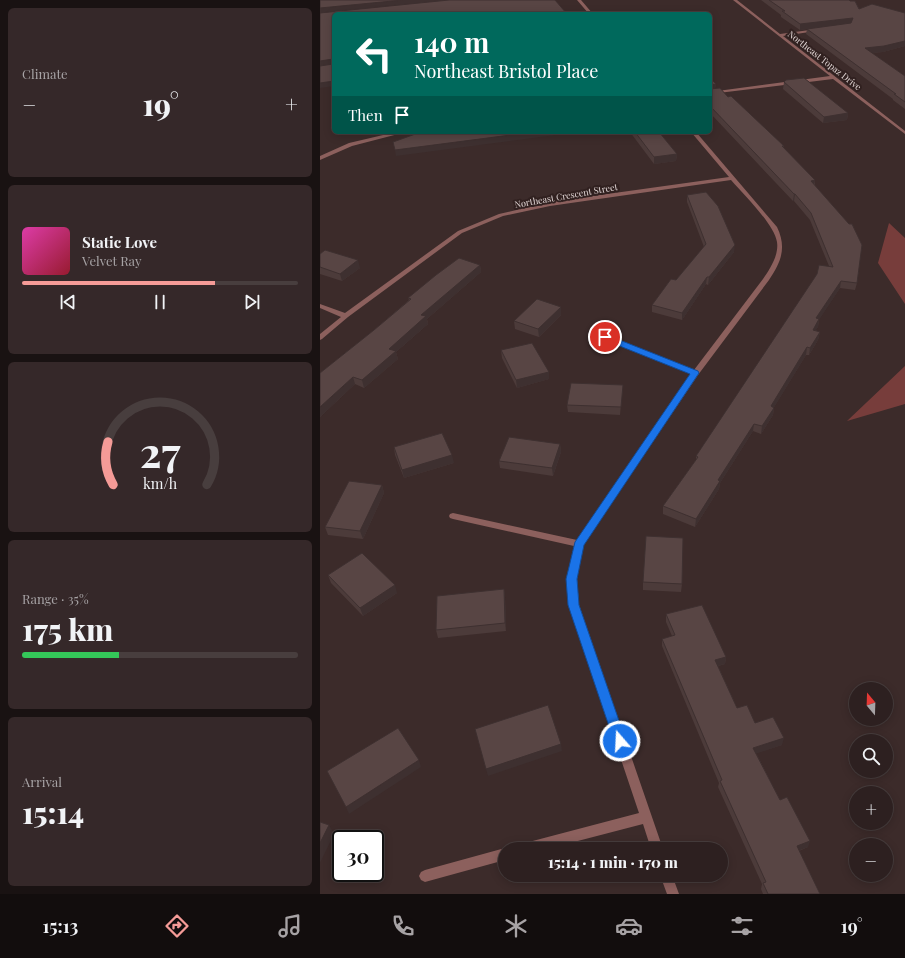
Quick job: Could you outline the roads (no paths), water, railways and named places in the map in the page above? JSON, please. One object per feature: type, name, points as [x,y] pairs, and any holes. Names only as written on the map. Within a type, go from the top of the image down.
[{"type":"street","points":[[579,0],[589,12]]},
{"type":"street","name":"Northeast Topaz Drive","points":[[735,0],[905,133]]},
{"type":"street","points":[[779,35],[819,30]]},
{"type":"street","points":[[712,93],[834,77]]},
{"type":"street","points":[[320,158],[333,150],[370,138],[393,134]]},
{"type":"street","points":[[655,842],[574,605],[572,579],[579,544],[695,373],[766,280],[776,264],[780,243],[775,228],[695,134]]},
{"type":"street","name":"Northeast Crescent Street","points":[[320,338],[346,316],[460,232],[501,215],[550,204],[733,178]]},
{"type":"street","points":[[320,306],[346,316]]},
{"type":"street","points":[[605,337],[695,373]]},
{"type":"street","points":[[453,516],[579,544]]},
{"type":"street","points":[[552,842],[646,817]]},
{"type":"street","points":[[425,876],[498,856]]},
{"type":"street","points":[[669,882],[673,894]]}]
